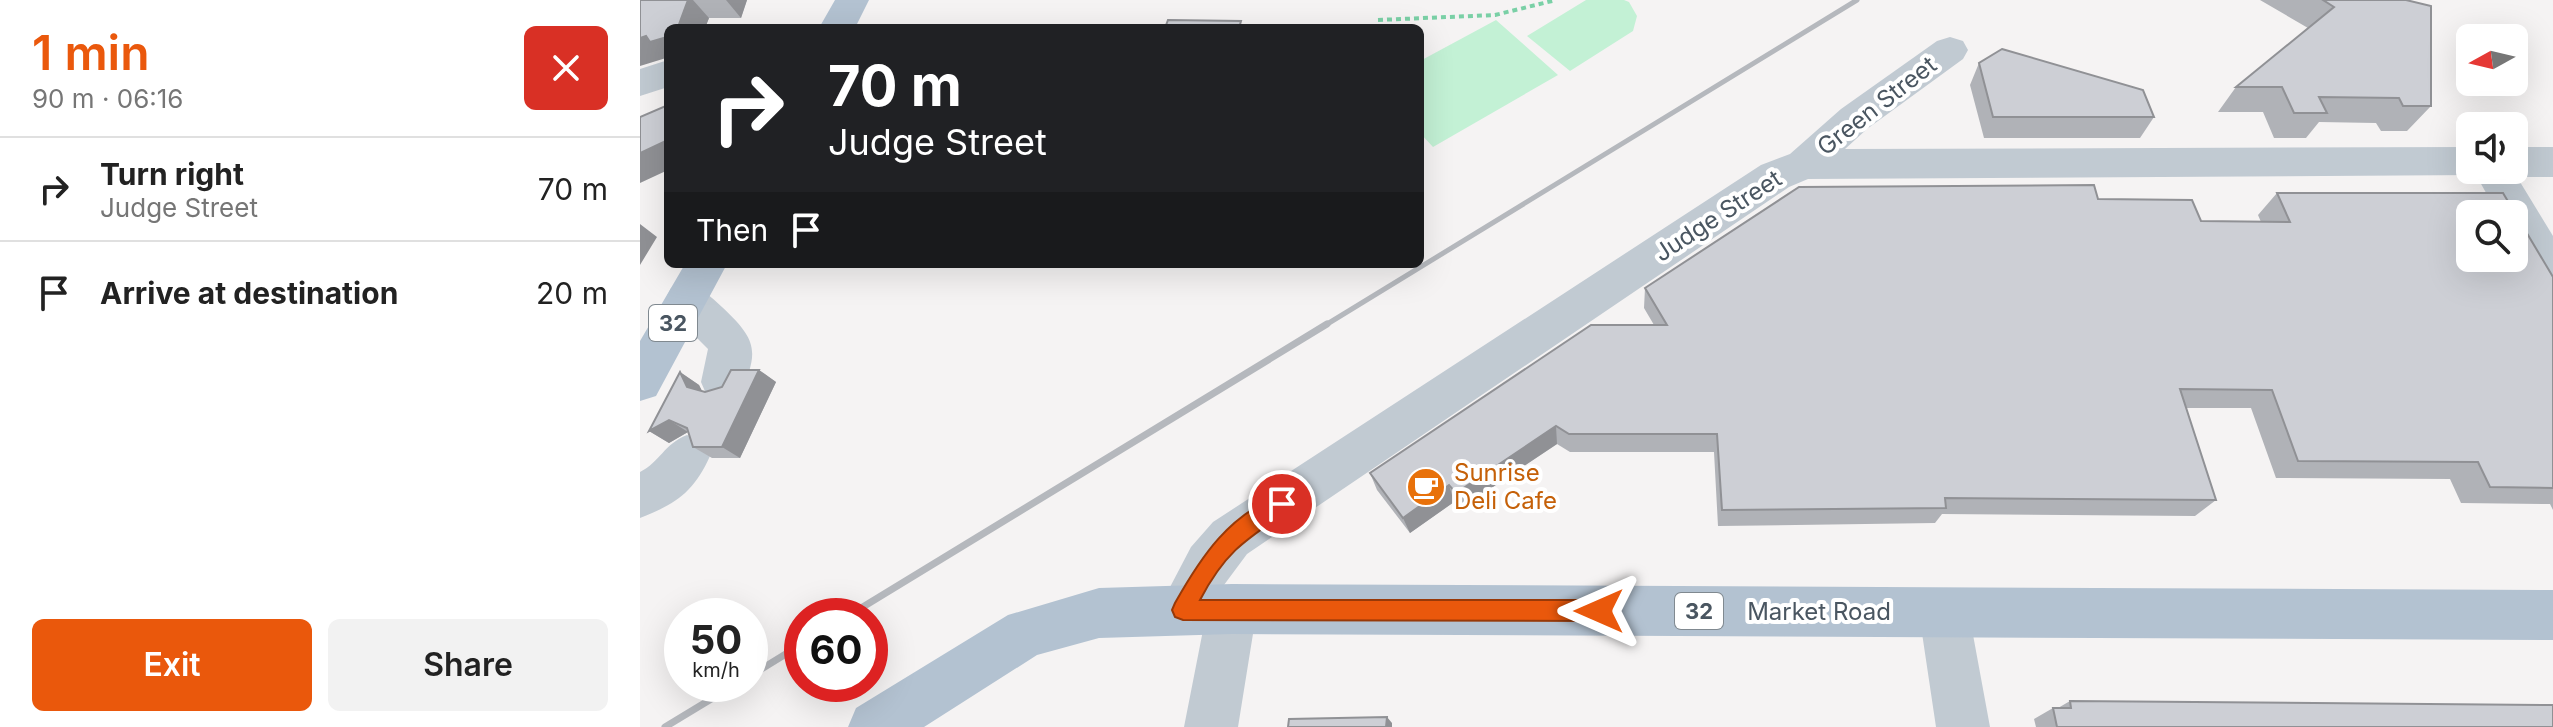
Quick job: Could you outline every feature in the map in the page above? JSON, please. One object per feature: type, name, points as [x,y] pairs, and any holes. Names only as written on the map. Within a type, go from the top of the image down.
[{"type":"main road","points":[[839,24],[852,0]]},
{"type":"main road","name":"32","points":[[640,382],[696,282]]},
{"type":"main road","name":"Market Road","points":[[875,727],[1026,633],[1099,613],[1208,609],[2553,615]]},
{"type":"street","name":"Green Street","points":[[1804,164],[1854,119],[1950,50]]},
{"type":"street","points":[[640,83],[664,74]]},
{"type":"street","name":"Judge Street","points":[[1211,727],[1208,564],[1230,538],[1775,176],[1804,164],[2456,162]]},
{"type":"street","points":[[2528,162],[2553,162]]},
{"type":"street","points":[[2501,184],[2553,273]]},
{"type":"street","points":[[696,282],[730,342],[730,358],[723,382]]},
{"type":"street","points":[[640,496],[667,482],[687,456]]},
{"type":"street","points":[[1944,613],[1963,727]]},
{"type":"path","points":[[1378,20],[1423,21],[1530,9],[1556,0]]},
{"type":"green space","points":[[1586,0],[1624,0],[1629,2],[1637,16],[1633,31],[1570,71],[1527,36]]},
{"type":"green space","points":[[1496,20],[1558,75],[1433,147],[1424,137],[1424,59]]},
{"type":"building","points":[[640,0],[688,0],[679,24],[664,24],[664,38],[650,42],[646,36],[640,38]]},
{"type":"building","points":[[2323,0],[2406,0],[2431,6],[2431,106],[2403,106],[2399,98],[2319,97],[2327,113],[2294,113],[2282,87],[2236,87],[2334,7]]},
{"type":"building","points":[[1168,20],[1241,21],[1240,24],[1166,24]]},
{"type":"building","points":[[2002,49],[2143,90],[2154,117],[1993,117],[1979,63]]},
{"type":"building","points":[[664,107],[664,142],[640,153],[640,117]]},
{"type":"building","points":[[2094,185],[2098,199],[2192,200],[2201,221],[2290,222],[2277,193],[2503,193],[2507,200],[2456,200],[2456,272],[2528,272],[2528,235],[2553,277],[2553,488],[2490,487],[2478,462],[2298,461],[2272,390],[2180,389],[2216,500],[1945,498],[1946,508],[1722,510],[1717,434],[1569,434],[1556,426],[1456,493],[1449,485],[1403,518],[1370,473],[1591,325],[1667,325],[1645,288],[1799,187]]},
{"type":"building","points":[[731,370],[759,370],[722,447],[693,447],[687,428],[669,420],[649,431],[680,372],[687,387],[705,392],[722,387]]},
{"type":"building","points":[[2070,701],[2553,705],[2553,727],[2057,727],[2053,708],[2071,708]]},
{"type":"building","points":[[1387,717],[1386,727],[1288,727],[1289,719]]},
{"type":"railway","points":[[1424,265],[1857,0]]},
{"type":"railway","points":[[1324,326],[1419,268]]},
{"type":"railway","points":[[878,598],[1327,324]]},
{"type":"railway","points":[[768,665],[784,655]]},
{"type":"railway","points":[[665,727],[706,702]]},
{"type":"place","name":"Sunrise Deli Cafe","points":[[1426,487]]},
{"type":"route","points":[[1282,504],[1230,538],[1208,564],[1183,610],[1599,611]]}]
